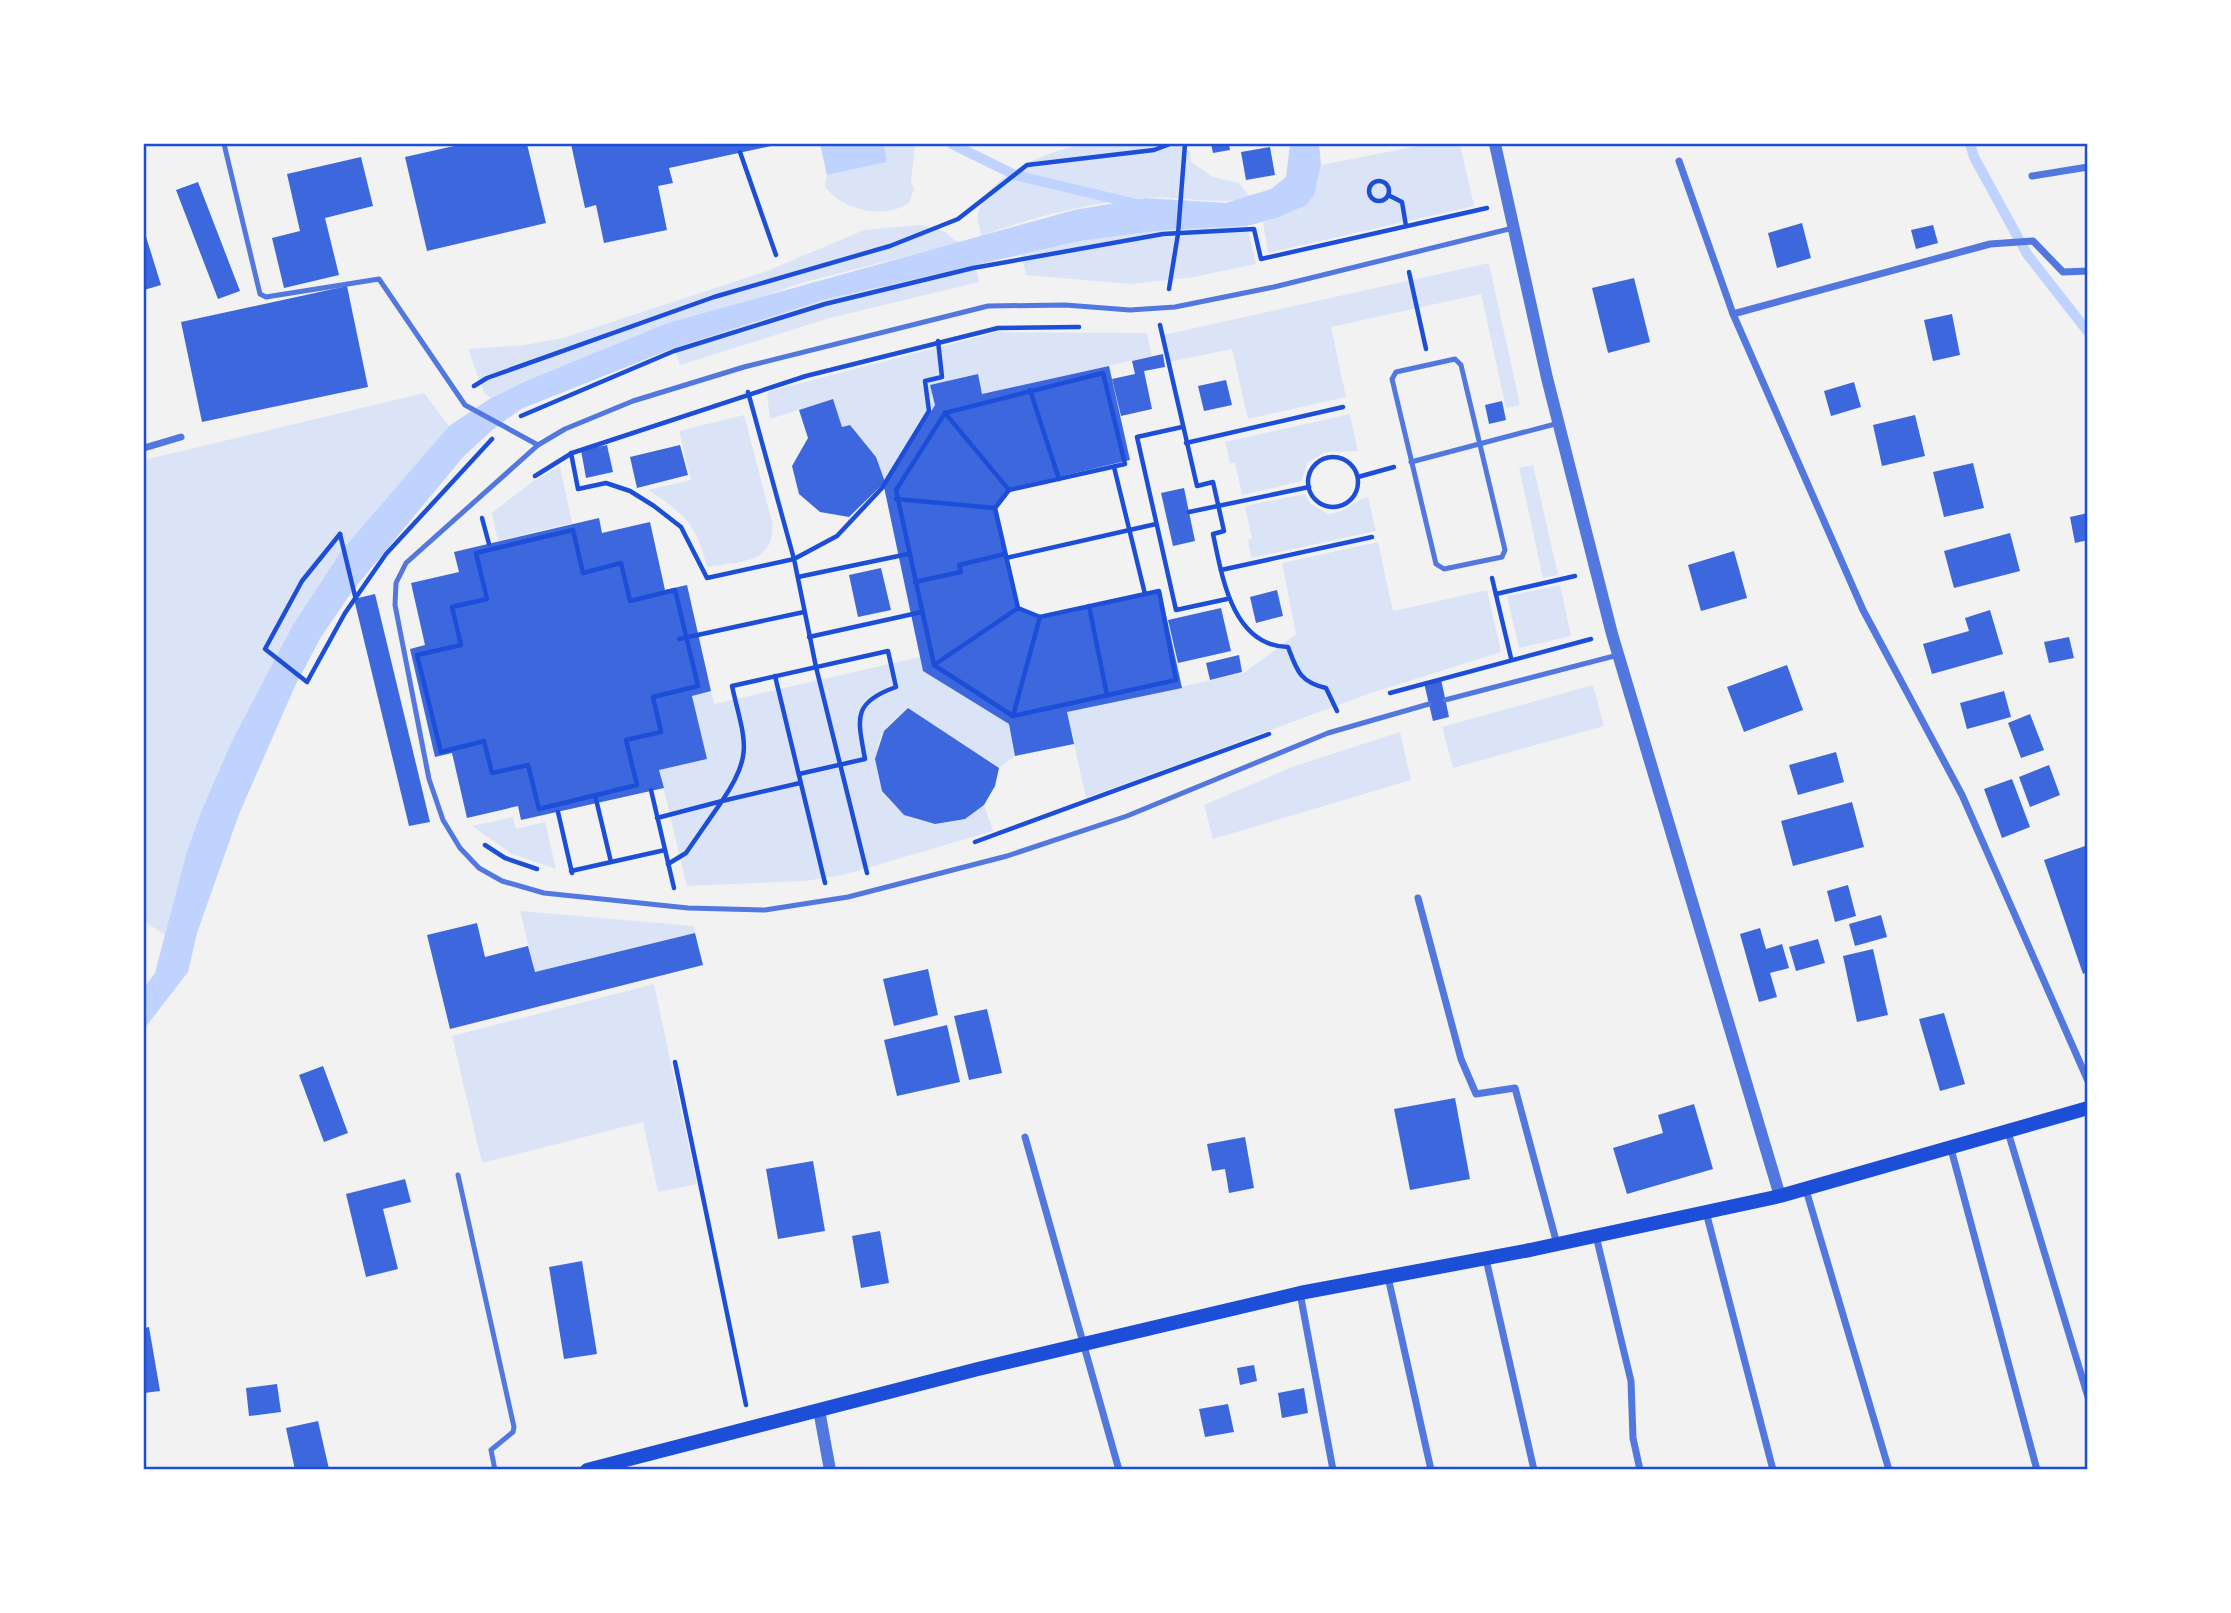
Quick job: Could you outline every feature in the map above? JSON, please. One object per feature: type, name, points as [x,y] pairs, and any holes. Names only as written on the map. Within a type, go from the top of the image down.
[{"type":"main road","points":[[587,1469],[1085,1343],[1300,1293],[1557,1245],[1806,1190],[2088,1108]]},
{"type":"street","points":[[1495,144],[1559,423],[1612,634],[1780,1196]]},
{"type":"street","points":[[1678,161],[1733,314],[1863,610],[1962,796],[2088,1081]]},
{"type":"street","points":[[2032,176],[2088,167]]},
{"type":"street","points":[[1733,314],[1990,244],[2035,242],[2063,272],[2088,271]]},
{"type":"street","points":[[144,448],[181,438]]},
{"type":"street","points":[[1418,898],[1461,1059],[1476,1094],[1515,1088],[1557,1245]]},
{"type":"street","points":[[2008,1132],[2088,1397]]},
{"type":"street","points":[[1025,1137],[1119,1469]]},
{"type":"street","points":[[1951,1149],[2037,1469]]},
{"type":"street","points":[[1806,1190],[1889,1469]]},
{"type":"street","points":[[1706,1212],[1773,1469]]},
{"type":"street","points":[[1596,1236],[1631,1381],[1633,1438],[1640,1469]]},
{"type":"street","points":[[1486,1258],[1534,1469]]},
{"type":"street","points":[[1388,1277],[1431,1469]]},
{"type":"street","points":[[1300,1293],[1333,1469]]},
{"type":"street","points":[[819,1409],[830,1469]]},
{"type":"lane","points":[[224,144],[260,294],[266,297],[379,279],[465,405],[538,445]]},
{"type":"lane","points":[[1429,704],[1328,733],[1127,816],[1019,852],[848,897],[765,910],[688,908],[544,893],[502,881],[479,868],[460,848],[443,820],[429,779],[395,605],[396,583],[406,563],[538,445],[565,429],[633,401],[744,367],[988,306],[1027,304],[1129,310],[1166,308],[1274,287],[1514,228]]},
{"type":"lane","points":[[1459,360],[1505,550],[1502,557],[1444,569],[1438,567],[1392,379],[1396,372],[1429,365],[1459,360]]},
{"type":"lane","points":[[1411,462],[1559,423]]},
{"type":"lane","points":[[1445,700],[1618,654]]},
{"type":"lane","points":[[458,1175],[514,1427],[513,1432],[491,1450],[495,1469]]},
{"type":"path","points":[[457,396],[488,378],[714,297],[891,246],[958,219],[1027,165],[1154,150],[1170,144]]},
{"type":"path","points":[[1185,144],[1178,231],[1166,308],[1159,326],[1197,486],[1213,482],[1224,531],[1213,534],[1227,599],[1247,627],[1275,647],[1288,647],[1300,677],[1326,688],[1337,711]]},
{"type":"path","points":[[740,152],[776,255]]},
{"type":"path","points":[[1378,181],[1384,183],[1388,187],[1388,195],[1376,201],[1369,195],[1370,186],[1378,181]]},
{"type":"path","points":[[1388,195],[1402,202],[1406,226]]},
{"type":"path","points":[[1397,274],[1421,269]]},
{"type":"path","points":[[1409,272],[1429,365]]},
{"type":"path","points":[[1149,327],[1173,323]]},
{"type":"path","points":[[529,479],[572,453],[748,393],[938,341],[998,328],[1089,327]]},
{"type":"path","points":[[572,453],[578,489],[606,483],[629,491],[654,506],[681,527],[707,578],[794,559],[837,536],[882,488],[929,411],[925,381],[942,377],[938,341]]},
{"type":"path","points":[[995,508],[1009,490],[1125,464],[1103,373],[945,413],[896,490],[934,665],[1013,716],[1176,680],[1158,591],[1040,617],[1018,608]]},
{"type":"path","points":[[1030,390],[1059,479]]},
{"type":"path","points":[[748,393],[794,559],[809,637],[867,873]]},
{"type":"path","points":[[1186,443],[1343,407]]},
{"type":"path","points":[[945,413],[1009,490]]},
{"type":"path","points":[[1182,427],[1137,437],[1176,610],[1227,599]]},
{"type":"path","points":[[538,445],[572,453]]},
{"type":"path","points":[[1333,457],[1352,465],[1358,477],[1354,496],[1337,507],[1318,502],[1309,487],[1315,466],[1333,457]]},
{"type":"path","points":[[1358,477],[1411,462]]},
{"type":"path","points":[[1114,467],[1145,594]]},
{"type":"path","points":[[1189,512],[1309,487]]},
{"type":"path","points":[[896,499],[995,508]]},
{"type":"path","points":[[995,508],[1018,608]]},
{"type":"path","points":[[471,523],[487,510]]},
{"type":"path","points":[[481,514],[489,544]]},
{"type":"path","points":[[915,582],[961,572],[959,565],[1156,524]]},
{"type":"path","points":[[573,530],[583,573],[621,564],[630,601],[675,590],[687,637],[698,686],[653,697],[661,732],[626,740],[637,785],[539,809],[528,765],[492,773],[484,741],[441,752],[417,655],[461,645],[452,607],[487,599],[476,553],[573,530]]},
{"type":"path","points":[[340,534],[354,593],[307,682],[265,649],[302,581],[340,534]]},
{"type":"path","points":[[1221,570],[1372,537]]},
{"type":"path","points":[[798,577],[908,554]]},
{"type":"path","points":[[1496,594],[1596,572]]},
{"type":"path","points":[[1493,582],[1511,658]]},
{"type":"path","points":[[1089,607],[1107,695]]},
{"type":"path","points":[[934,665],[1018,608]]},
{"type":"path","points":[[680,639],[804,612]]},
{"type":"path","points":[[809,637],[922,612]]},
{"type":"path","points":[[1013,716],[1040,617]]},
{"type":"path","points":[[1385,695],[1511,658],[1612,634]]},
{"type":"path","points":[[668,864],[686,853],[740,775],[744,743],[732,686],[888,651],[896,687],[880,693],[863,705],[858,720],[865,759],[799,774]]},
{"type":"path","points":[[775,676],[822,885],[836,881]]},
{"type":"path","points":[[1325,715],[1349,707]]},
{"type":"path","points":[[969,844],[1279,731]]},
{"type":"path","points":[[657,818],[800,783]]},
{"type":"path","points":[[651,790],[674,891],[662,890]]},
{"type":"path","points":[[595,796],[611,862]]},
{"type":"path","points":[[558,812],[573,877],[561,875]]},
{"type":"path","points":[[478,840],[505,858],[539,870]]},
{"type":"path","points":[[571,871],[664,850]]},
{"type":"path","points":[[856,876],[876,871]]},
{"type":"path","points":[[675,1062],[745,1400]]},
{"type":"shaded area","points":[[884,144],[915,144],[911,181],[914,189],[909,203],[888,211],[864,210],[841,201],[825,186],[827,175],[887,162]]},
{"type":"shaded area","points":[[1083,144],[1182,145],[1190,152],[1191,162],[1213,177],[1239,183],[1251,198],[1224,201],[1157,197],[1123,200],[1061,212],[981,236],[978,214],[993,187],[1006,176],[1036,159]]},
{"type":"shaded area","points":[[1428,144],[1460,144],[1474,206],[1268,253],[1263,222],[1277,218],[1314,195],[1321,165]]},
{"type":"shaded area","points":[[920,225],[944,231],[958,243],[801,283],[526,381],[491,398],[484,393],[468,349],[524,345],[563,338],[767,271],[864,230]]},
{"type":"shaded area","points":[[1247,226],[1256,264],[1194,277],[1131,284],[1026,275],[1021,255],[1080,241],[1165,230]]},
{"type":"shaded area","points":[[975,263],[979,282],[830,318],[680,365],[674,348],[823,300]]},
{"type":"shaded area","points":[[1489,263],[1520,405],[1506,408],[1481,294],[1331,327],[1346,397],[1248,419],[1232,349],[1169,362],[1163,335]]},
{"type":"shaded area","points":[[997,332],[1147,333],[1152,356],[935,405],[884,487],[876,457],[850,425],[842,427],[833,399],[770,419],[767,395],[770,391]]},
{"type":"shaded area","points":[[424,393],[449,426],[342,550],[256,696],[201,812],[187,851],[166,936],[144,921],[144,460]]},
{"type":"shaded area","points":[[1350,414],[1358,451],[1325,452],[1307,463],[1302,481],[1242,495],[1235,463],[1230,463],[1225,442]]},
{"type":"shaded area","points":[[744,415],[772,522],[772,536],[762,554],[743,561],[707,567],[698,540],[687,521],[648,490],[691,480],[679,431]]},
{"type":"shaded area","points":[[1533,465],[1558,575],[1543,578],[1519,468]]},
{"type":"shaded area","points":[[560,466],[572,523],[498,541],[492,513],[532,482]]},
{"type":"shaded area","points":[[1305,494],[1310,503],[1328,514],[1341,511],[1368,497],[1376,531],[1251,558],[1248,540],[1252,538],[1245,506]]},
{"type":"shaded area","points":[[1378,542],[1393,611],[1487,590],[1501,652],[1371,693],[1086,798],[1067,712],[1244,673],[1296,634],[1282,563]]},
{"type":"shaded area","points":[[1560,585],[1571,636],[1519,648],[1507,596]]},
{"type":"shaded area","points":[[920,657],[923,671],[1009,724],[1015,756],[999,768],[908,708],[886,728],[879,741],[877,768],[884,791],[906,815],[920,820],[952,820],[984,805],[993,831],[843,875],[805,881],[687,886],[659,770],[706,759],[692,696],[711,691],[714,704]]},
{"type":"shaded area","points":[[1593,685],[1604,726],[1453,768],[1442,727]]},
{"type":"shaded area","points":[[1400,732],[1411,780],[1213,839],[1204,805],[1292,767]]},
{"type":"shaded area","points":[[513,817],[516,829],[545,822],[556,869],[512,854],[472,826]]},
{"type":"shaded area","points":[[520,911],[694,926],[695,933],[535,972]]},
{"type":"shaded area","points":[[654,984],[697,1184],[658,1192],[643,1122],[482,1163],[452,1036]]},
{"type":"water","points":[[820,144],[884,144],[887,162],[827,175]]},
{"type":"water","points":[[1290,144],[1319,144],[1321,165],[1314,195],[1306,205],[1277,218],[1247,226],[1165,230],[1080,241],[823,300],[674,348],[521,409],[491,431],[463,457],[353,590],[321,637],[295,686],[239,814],[197,933],[188,972],[144,1029],[144,988],[155,973],[187,851],[233,739],[293,625],[342,550],[449,426],[491,398],[526,381],[668,323],[1074,210],[1145,198],[1226,203],[1271,189],[1286,177]]},
{"type":"building","points":[[463,144],[527,144],[546,223],[427,251],[405,157]]},
{"type":"building","points":[[571,144],[776,145],[669,168],[673,183],[658,186],[667,230],[604,243],[596,205],[585,208]]},
{"type":"building","points":[[1211,144],[1229,144],[1230,150],[1213,153]]},
{"type":"building","points":[[1270,147],[1275,175],[1246,180],[1241,152]]},
{"type":"building","points":[[361,157],[373,206],[325,218],[339,275],[284,288],[272,238],[300,231],[287,174]]},
{"type":"building","points":[[198,182],[240,291],[218,299],[176,190]]},
{"type":"building","points":[[1802,223],[1811,258],[1777,268],[1768,233]]},
{"type":"building","points":[[1933,225],[1938,243],[1916,249],[1911,230]]},
{"type":"building","points":[[144,230],[161,285],[144,290]]},
{"type":"building","points":[[1634,278],[1650,342],[1608,353],[1592,288]]},
{"type":"building","points":[[347,286],[368,387],[202,422],[181,322]]},
{"type":"building","points":[[1952,314],[1960,355],[1933,361],[1924,320]]},
{"type":"building","points":[[1163,354],[1165,367],[1144,371],[1152,409],[1121,416],[1112,379],[1135,374],[1132,361]]},
{"type":"building","points":[[1109,366],[1130,460],[1007,489],[994,508],[1017,609],[1040,619],[1161,592],[1182,688],[1067,712],[1074,744],[1015,756],[1009,724],[923,671],[884,487],[935,405],[930,385],[978,374],[982,394]]},
{"type":"building","points":[[1226,380],[1232,405],[1204,411],[1198,386]]},
{"type":"building","points":[[1854,382],[1861,407],[1831,416],[1824,391]]},
{"type":"building","points":[[833,399],[842,427],[850,425],[876,457],[885,482],[849,517],[820,512],[799,494],[792,466],[808,438],[799,410]]},
{"type":"building","points":[[1502,401],[1506,420],[1489,424],[1485,405]]},
{"type":"building","points":[[1915,415],[1925,456],[1882,466],[1873,425]]},
{"type":"building","points":[[607,445],[613,472],[586,478],[581,450]]},
{"type":"building","points":[[680,445],[688,475],[637,488],[630,457]]},
{"type":"building","points":[[1973,463],[1984,508],[1944,517],[1933,472]]},
{"type":"building","points":[[1184,488],[1195,541],[1173,546],[1161,493]]},
{"type":"building","points":[[2088,513],[2088,540],[2075,543],[2070,517]]},
{"type":"building","points":[[599,518],[602,533],[650,522],[665,590],[687,585],[711,691],[692,696],[707,759],[659,770],[664,788],[521,820],[518,806],[467,818],[452,753],[435,757],[410,649],[425,645],[411,583],[459,572],[454,552]]},
{"type":"building","points":[[2010,533],[2020,571],[1954,588],[1944,551]]},
{"type":"building","points":[[1734,551],[1747,598],[1701,611],[1688,565]]},
{"type":"building","points":[[881,568],[891,610],[858,617],[849,575]]},
{"type":"building","points":[[1277,590],[1283,616],[1256,623],[1250,597]]},
{"type":"building","points":[[375,594],[430,822],[409,826],[354,599]]},
{"type":"building","points":[[1221,608],[1231,651],[1178,663],[1168,620]]},
{"type":"building","points":[[1990,610],[2003,654],[1932,674],[1923,644],[1969,631],[1965,618]]},
{"type":"building","points":[[2069,637],[2074,658],[2049,663],[2044,642]]},
{"type":"building","points":[[1239,655],[1242,672],[1210,680],[1206,663]]},
{"type":"building","points":[[1787,665],[1803,710],[1744,732],[1727,687]]},
{"type":"building","points":[[1441,679],[1449,717],[1433,721],[1424,683]]},
{"type":"building","points":[[2004,691],[2011,717],[1967,729],[1960,703]]},
{"type":"building","points":[[908,708],[999,768],[995,786],[984,805],[965,819],[935,824],[904,815],[882,791],[875,759],[884,731]]},
{"type":"building","points":[[2030,714],[2044,750],[2021,758],[2008,723]]},
{"type":"building","points":[[1836,752],[1844,782],[1798,795],[1789,765]]},
{"type":"building","points":[[2049,765],[2060,795],[2030,807],[2019,777]]},
{"type":"building","points":[[2012,779],[2030,827],[2002,838],[1984,789]]},
{"type":"building","points":[[1852,802],[1864,847],[1793,866],[1781,821]]},
{"type":"building","points":[[2088,845],[2088,972],[2083,974],[2044,860]]},
{"type":"building","points":[[1848,885],[1856,916],[1835,922],[1827,891]]},
{"type":"building","points":[[1881,915],[1887,937],[1855,946],[1849,924]]},
{"type":"building","points":[[477,923],[485,957],[528,946],[535,972],[695,933],[703,965],[450,1029],[427,935]]},
{"type":"building","points":[[1760,928],[1766,949],[1782,944],[1789,968],[1770,973],[1777,997],[1759,1002],[1740,934]]},
{"type":"building","points":[[1818,939],[1825,963],[1796,971],[1789,947]]},
{"type":"building","points":[[1873,949],[1888,1015],[1857,1022],[1843,956]]},
{"type":"building","points":[[928,969],[938,1015],[894,1026],[883,979]]},
{"type":"building","points":[[987,1009],[1002,1073],[969,1080],[954,1016]]},
{"type":"building","points":[[1944,1013],[1965,1084],[1940,1091],[1919,1019]]},
{"type":"building","points":[[947,1025],[960,1082],[897,1096],[884,1040]]},
{"type":"building","points":[[323,1066],[348,1133],[324,1142],[299,1075]]},
{"type":"building","points":[[1455,1098],[1470,1179],[1410,1190],[1394,1109]]},
{"type":"building","points":[[1694,1104],[1713,1169],[1627,1194],[1613,1148],[1663,1133],[1658,1115]]},
{"type":"building","points":[[1245,1137],[1254,1188],[1229,1193],[1225,1169],[1212,1171],[1207,1144]]},
{"type":"building","points":[[813,1161],[825,1231],[778,1239],[766,1169]]},
{"type":"building","points":[[405,1179],[411,1202],[383,1209],[398,1269],[366,1277],[346,1194]]},
{"type":"building","points":[[880,1231],[889,1283],[861,1288],[852,1236]]},
{"type":"building","points":[[582,1261],[597,1354],[564,1359],[549,1267]]},
{"type":"building","points":[[149,1327],[160,1391],[144,1393],[144,1328]]},
{"type":"building","points":[[1254,1365],[1257,1381],[1240,1385],[1237,1368]]},
{"type":"building","points":[[277,1384],[281,1412],[249,1416],[246,1388]]},
{"type":"building","points":[[1304,1388],[1308,1413],[1282,1418],[1278,1393]]},
{"type":"building","points":[[1228,1404],[1234,1432],[1205,1437],[1199,1409]]},
{"type":"building","points":[[318,1421],[329,1469],[295,1470],[286,1428]]},
{"type":"waterway","points":[[952,144],[1015,175],[1137,204]]},
{"type":"waterway","points":[[1970,144],[1974,157],[2027,254],[2088,332]]}]
